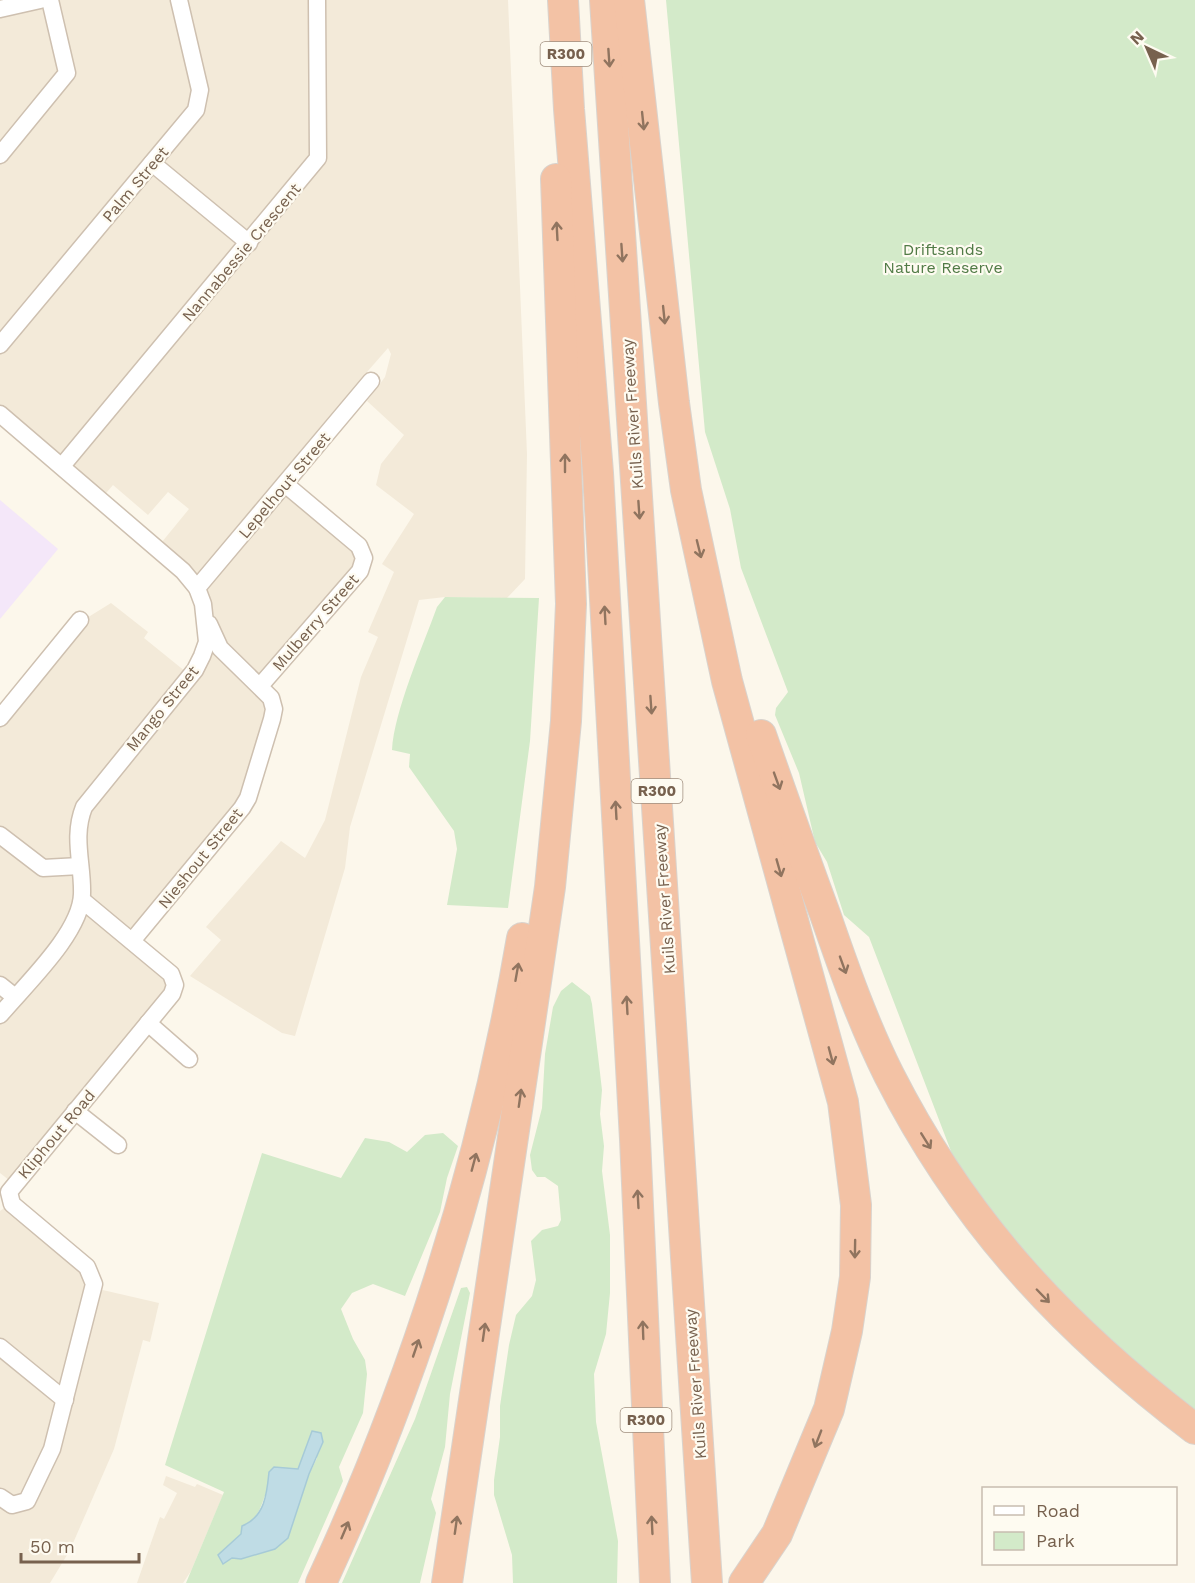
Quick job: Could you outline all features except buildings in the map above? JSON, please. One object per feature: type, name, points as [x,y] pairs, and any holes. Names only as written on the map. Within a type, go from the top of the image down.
[{"type":"highway","name":"R300","points":[[563,0],[569,109],[598,473],[635,1139],[655,1583]]},
{"type":"highway","name":"Kuils River Freeway","points":[[605,0],[707,1583]]},
{"type":"highway","points":[[629,0],[674,403],[686,490],[727,681],[843,1102],[856,1205],[855,1277],[847,1331],[829,1409],[777,1534],[744,1583]]},
{"type":"highway","points":[[447,1583],[516,1125],[557,818],[570,661],[571,604],[566,522],[556,202],[556,181],[569,109]]},
{"type":"highway","points":[[321,1583],[377,1452],[411,1363],[471,1173],[494,1085],[519,959],[546,780],[556,684],[566,522]]},
{"type":"highway","points":[[708,588],[843,966],[871,1036],[911,1117],[986,1231],[1030,1283],[1115,1366],[1195,1429]]},
{"type":"street","points":[[0,9],[40,0]]},
{"type":"street","points":[[0,155],[68,73],[50,0]]},
{"type":"street","name":"Palm Street","points":[[0,345],[192,117],[200,97],[179,0]]},
{"type":"street","name":"Nannabessie Crescent","points":[[62,466],[318,158],[317,0]]},
{"type":"street","points":[[152,163],[249,243]]},
{"type":"street","name":"Lepelhout Street","points":[[197,588],[371,381]]},
{"type":"street","name":"Mango Street","points":[[0,414],[170,558],[197,588],[206,617],[207,642],[195,670],[84,807],[78,823],[82,900],[73,926],[0,1015]]},
{"type":"street","name":"Mulberry Street","points":[[260,686],[360,571],[364,562],[359,546],[285,484]]},
{"type":"street","name":"Nieshout Street","points":[[132,941],[249,798],[274,714],[271,698],[220,648],[206,617]]},
{"type":"street","points":[[0,718],[80,620]]},
{"type":"street","points":[[0,835],[43,868],[80,866]]},
{"type":"street","name":"Kliphout Road","points":[[0,1497],[7,1503],[18,1505],[30,1497],[52,1449],[94,1279],[87,1267],[12,1204],[9,1192],[174,990],[175,980],[171,974],[82,900]]},
{"type":"street","points":[[0,985],[15,997]]},
{"type":"street","points":[[148,1023],[189,1059]]},
{"type":"street","points":[[75,1111],[118,1145]]},
{"type":"street","points":[[0,1347],[65,1400]]},
{"type":"shaded area","points":[[0,0],[508,0],[527,454],[525,579],[507,598],[445,597],[419,600],[350,827],[345,868],[295,1036],[282,1033],[190,976],[221,940],[206,927],[281,841],[305,858],[325,820],[361,677],[378,637],[368,632],[394,572],[382,564],[414,514],[376,485],[381,464],[404,435],[367,401],[385,377],[391,354],[388,348],[367,372],[374,379],[286,484],[364,557],[261,685],[271,697],[254,783],[132,941],[174,981],[14,1184],[0,1173],[0,719],[82,621],[111,603],[148,632],[144,638],[191,676],[196,671],[204,604],[157,548],[189,509],[168,492],[148,515],[113,485],[101,499],[0,415]]},
{"type":"shaded area","points":[[0,500],[58,549],[0,619]]},
{"type":"shaded area","points":[[12,1203],[87,1267],[94,1288],[159,1303],[150,1342],[143,1340],[114,1449],[70,1550],[50,1583],[0,1583],[0,1211]]},
{"type":"shaded area","points":[[166,1476],[195,1487],[197,1484],[223,1495],[191,1571],[183,1583],[137,1583],[160,1517],[164,1519],[177,1493],[163,1485]]},
{"type":"green space","name":"Driftsands Nature Reserve","points":[[666,0],[1195,0],[1195,1416],[985,1240],[869,937],[844,915],[827,862],[815,842],[799,773],[775,715],[776,708],[788,692],[741,568],[730,509],[705,432]]},
{"type":"green space","points":[[445,597],[539,598],[530,741],[508,908],[447,905],[457,849],[454,831],[409,767],[410,754],[392,750],[398,717],[410,678],[437,607]]},
{"type":"green space","points":[[572,982],[590,996],[602,1090],[600,1114],[604,1146],[602,1171],[610,1235],[610,1293],[606,1334],[594,1374],[596,1422],[618,1541],[617,1583],[513,1583],[512,1555],[494,1495],[500,1437],[500,1406],[516,1315],[532,1296],[536,1280],[531,1241],[542,1230],[558,1226],[561,1220],[558,1186],[545,1177],[537,1177],[532,1170],[530,1155],[542,1108],[545,1054],[553,1007],[561,991]]},
{"type":"green space","points":[[443,1133],[458,1146],[447,1178],[440,1212],[405,1296],[373,1284],[352,1293],[341,1309],[353,1339],[365,1360],[367,1374],[363,1413],[339,1467],[343,1481],[298,1583],[186,1583],[224,1492],[165,1465],[262,1153],[341,1178],[365,1138],[389,1142],[407,1152],[425,1135]],"holes":[[[312,1431],[317,1458],[309,1474],[288,1538],[247,1556],[218,1555],[241,1534],[242,1526],[257,1514],[270,1485],[269,1478],[298,1469]]]},
{"type":"green space","points":[[467,1287],[470,1293],[450,1394],[445,1447],[431,1499],[436,1513],[420,1583],[342,1583],[415,1419],[461,1288]]},
{"type":"water","points":[[312,1431],[321,1433],[323,1442],[309,1474],[288,1538],[275,1549],[241,1559],[232,1558],[223,1564],[218,1555],[241,1534],[242,1526],[256,1517],[263,1504],[269,1472],[274,1467],[298,1469]]}]
